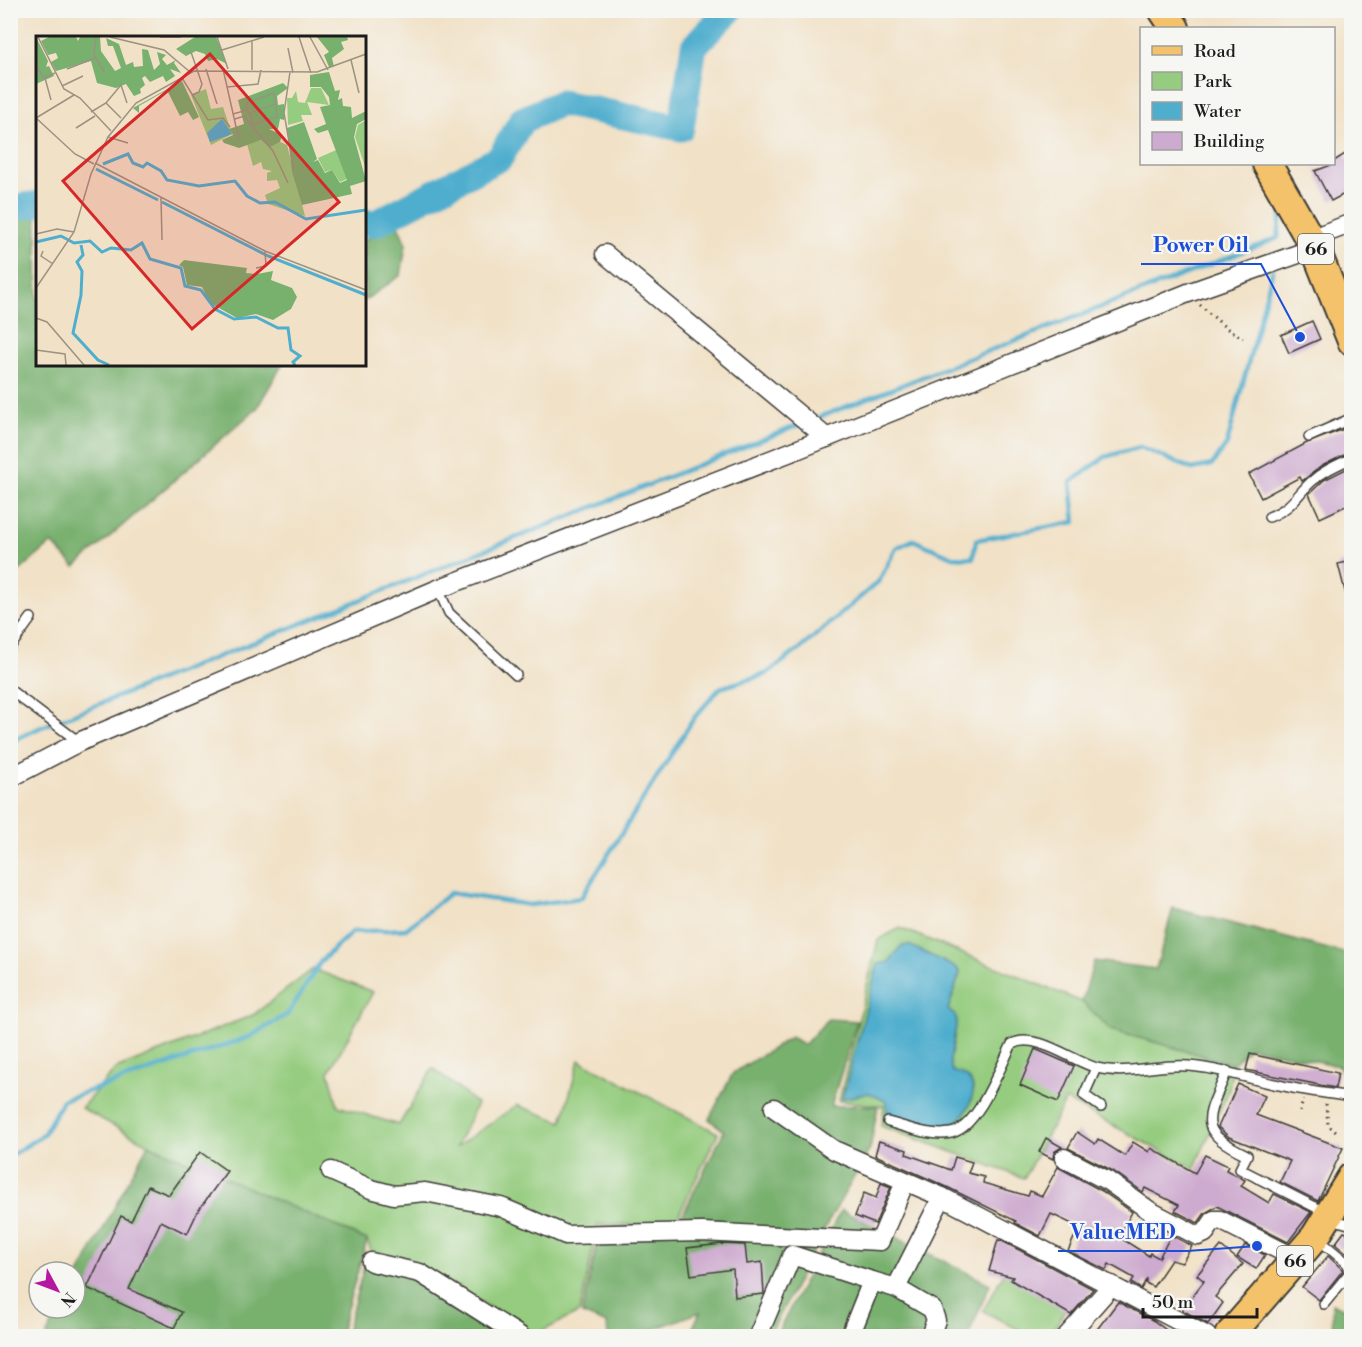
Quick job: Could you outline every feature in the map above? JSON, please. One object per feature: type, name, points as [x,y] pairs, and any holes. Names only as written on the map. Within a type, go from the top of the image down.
[{"type":"main road","points":[[1163,10],[1174,27]]},
{"type":"main road","name":"66","points":[[1268,165],[1312,244],[1351,336]]},
{"type":"main road","name":"66","points":[[1229,1336],[1297,1259],[1331,1227],[1352,1178]]},
{"type":"street","points":[[10,778],[75,739],[438,589],[827,438],[1312,244],[1352,224]]},
{"type":"street","points":[[605,254],[827,438]]},
{"type":"street","points":[[774,1108],[834,1150],[942,1197],[1112,1284],[1207,1336]]},
{"type":"street","points":[[1064,1158],[1108,1181],[1150,1211],[1198,1236],[1216,1220],[1297,1259]]},
{"type":"street","points":[[331,1172],[371,1189],[394,1195],[424,1192],[501,1207],[566,1235],[702,1232],[880,1241],[905,1182]]},
{"type":"street","points":[[896,1288],[942,1197]]},
{"type":"street","points":[[758,1336],[792,1255],[896,1288],[936,1314],[930,1336]]},
{"type":"street","points":[[371,1262],[420,1273],[520,1336]]},
{"type":"street","points":[[850,1336],[872,1281]]},
{"type":"street","points":[[1066,1336],[1112,1284]]},
{"type":"lane","points":[[1309,437],[1352,418]]},
{"type":"lane","points":[[1269,517],[1295,502],[1310,483],[1327,469],[1352,458]]},
{"type":"lane","points":[[438,589],[449,614],[516,675]]},
{"type":"lane","points":[[10,647],[32,618]]},
{"type":"lane","points":[[10,690],[75,739]]},
{"type":"lane","points":[[888,1122],[934,1133],[952,1133],[966,1127],[977,1113],[1012,1044],[1021,1039],[1033,1041],[1096,1068],[1114,1071],[1186,1065],[1227,1071],[1279,1086],[1352,1097]]},
{"type":"lane","points":[[1096,1068],[1084,1095],[1101,1107]]},
{"type":"lane","points":[[1227,1071],[1209,1119],[1212,1134],[1221,1143],[1247,1155],[1240,1169],[1319,1209],[1331,1227],[1351,1271],[1324,1304]]},
{"type":"path","points":[[1188,293],[1226,327],[1244,338]]},
{"type":"path","points":[[1326,1093],[1328,1125],[1336,1132]]},
{"type":"green space","points":[[36,216],[36,366],[281,366],[257,408],[75,567],[52,543],[11,578],[11,221]]},
{"type":"green space","points":[[397,223],[406,244],[401,275],[366,299],[366,238]]},
{"type":"green space","points":[[1173,908],[1351,955],[1351,1078],[1344,1077],[1339,1066],[1250,1047],[1233,1064],[1111,1030],[1082,1002],[1094,961],[1156,969]]},
{"type":"green space","points":[[900,928],[1082,1002],[1111,1030],[1233,1064],[1229,1090],[1194,1169],[1066,1100],[1024,1178],[881,1126],[884,1106],[839,1101],[878,940]]},
{"type":"green space","points":[[313,969],[373,992],[329,1072],[338,1106],[399,1125],[433,1068],[477,1104],[456,1147],[517,1105],[562,1122],[579,1060],[718,1133],[674,1225],[598,1224],[580,1312],[535,1335],[436,1275],[372,1253],[367,1240],[148,1144],[81,1108],[116,1069],[253,1015]]},
{"type":"green space","points":[[828,1019],[857,1021],[831,1106],[878,1106],[870,1149],[826,1226],[769,1336],[689,1336],[700,1312],[635,1336],[608,1336],[607,1324],[582,1314],[600,1227],[677,1226],[724,1131],[709,1119],[733,1073],[791,1037],[804,1045]]},
{"type":"green space","points":[[148,1144],[367,1240],[339,1336],[46,1336],[55,1320],[87,1320],[87,1260]]},
{"type":"green space","points":[[841,1210],[990,1284],[968,1336],[776,1336]]},
{"type":"green space","points":[[368,1252],[530,1336],[345,1336]]},
{"type":"green space","points":[[1004,1273],[1067,1306],[1050,1336],[1031,1336],[983,1311]]},
{"type":"green space","points":[[1332,1303],[1351,1312],[1351,1336],[1333,1336]]},
{"type":"water","points":[[909,945],[957,968],[960,973],[948,1010],[955,1015],[957,1021],[950,1061],[952,1071],[970,1080],[973,1093],[965,1113],[951,1124],[911,1122],[887,1115],[887,1102],[869,1093],[842,1099],[878,964],[889,962],[901,946]]},
{"type":"building","points":[[1345,154],[1352,166],[1352,190],[1331,201],[1315,171],[1335,165],[1335,160]]},
{"type":"building","points":[[1312,321],[1320,339],[1289,353],[1281,335]]},
{"type":"building","points":[[1352,426],[1352,451],[1322,466],[1302,481],[1300,477],[1261,498],[1249,474],[1307,443]]},
{"type":"building","points":[[1352,466],[1352,503],[1320,518],[1309,494],[1324,480]]},
{"type":"building","points":[[1352,561],[1352,598],[1347,599],[1338,564]]},
{"type":"building","points":[[1035,1049],[1074,1066],[1058,1102],[1020,1085]]},
{"type":"building","points":[[1250,1054],[1338,1073],[1335,1088],[1246,1070]]},
{"type":"building","points":[[1238,1084],[1265,1096],[1256,1115],[1343,1148],[1318,1201],[1280,1182],[1290,1161],[1229,1137],[1218,1127]]},
{"type":"building","points":[[1077,1132],[1095,1144],[1098,1139],[1125,1156],[1133,1142],[1149,1152],[1151,1148],[1195,1173],[1205,1155],[1228,1166],[1226,1170],[1245,1180],[1241,1186],[1269,1203],[1274,1194],[1311,1212],[1288,1242],[1217,1206],[1205,1213],[1198,1223],[1175,1211],[1179,1205],[1145,1188],[1143,1192],[1113,1171],[1068,1148]]},
{"type":"building","points":[[1046,1138],[1062,1147],[1054,1152],[1053,1159],[1039,1152]]},
{"type":"building","points":[[879,1141],[907,1150],[906,1154],[951,1170],[955,1157],[972,1162],[968,1173],[984,1177],[983,1183],[1028,1196],[1030,1191],[1042,1196],[1058,1167],[1102,1191],[1132,1212],[1122,1231],[1125,1232],[1122,1239],[1149,1256],[1150,1253],[1159,1258],[1171,1235],[1192,1246],[1182,1263],[1171,1260],[1153,1287],[1146,1283],[1146,1280],[1141,1289],[1131,1283],[1134,1278],[1109,1264],[1106,1270],[1068,1251],[1079,1227],[1051,1214],[1040,1236],[1015,1223],[1016,1221],[947,1187],[875,1155]]},
{"type":"building","points":[[200,1152],[227,1171],[198,1211],[187,1234],[161,1221],[129,1289],[182,1312],[174,1328],[87,1288],[121,1216],[131,1221],[148,1186],[169,1195]]},
{"type":"building","points":[[881,1183],[891,1187],[875,1224],[855,1216],[864,1193],[876,1198]]},
{"type":"building","points":[[1344,1232],[1352,1235],[1352,1258],[1335,1244]]},
{"type":"building","points":[[998,1240],[1093,1289],[1071,1315],[1011,1280],[1013,1277],[989,1271]]},
{"type":"building","points":[[722,1244],[745,1245],[747,1264],[762,1262],[764,1294],[735,1297],[733,1269],[691,1275],[687,1248]]},
{"type":"building","points":[[1245,1245],[1265,1255],[1256,1269],[1237,1257]]},
{"type":"building","points":[[1221,1246],[1243,1264],[1215,1297],[1223,1303],[1208,1324],[1182,1310],[1204,1281],[1197,1275]]},
{"type":"building","points":[[1328,1256],[1343,1270],[1319,1300],[1302,1287]]},
{"type":"building","points":[[1118,1302],[1154,1321],[1174,1336],[1092,1336]]},
{"type":"waterway","points":[[366,222],[374,224],[500,158],[522,120],[561,103],[681,128],[694,46],[730,10]]},
{"type":"waterway","points":[[10,208],[36,204]]},
{"type":"waterway","points":[[812,420],[1278,238],[1281,214]]},
{"type":"waterway","points":[[10,1156],[43,1135],[63,1100],[249,1037],[288,1014],[321,961],[352,932],[406,929],[450,893],[530,905],[581,898],[694,718],[720,688],[766,674],[801,648],[879,581],[896,548],[913,540],[953,557],[973,558],[976,540],[1075,522],[1071,482],[1105,457],[1140,447],[1192,469],[1212,465],[1227,444],[1273,269]]},
{"type":"waterway","points":[[10,742],[39,728],[804,423]]},
{"type":"place","name":"Power Oil","points":[[1300,337]]},
{"type":"place","name":"ValueMED","points":[[1257,1246]]}]
